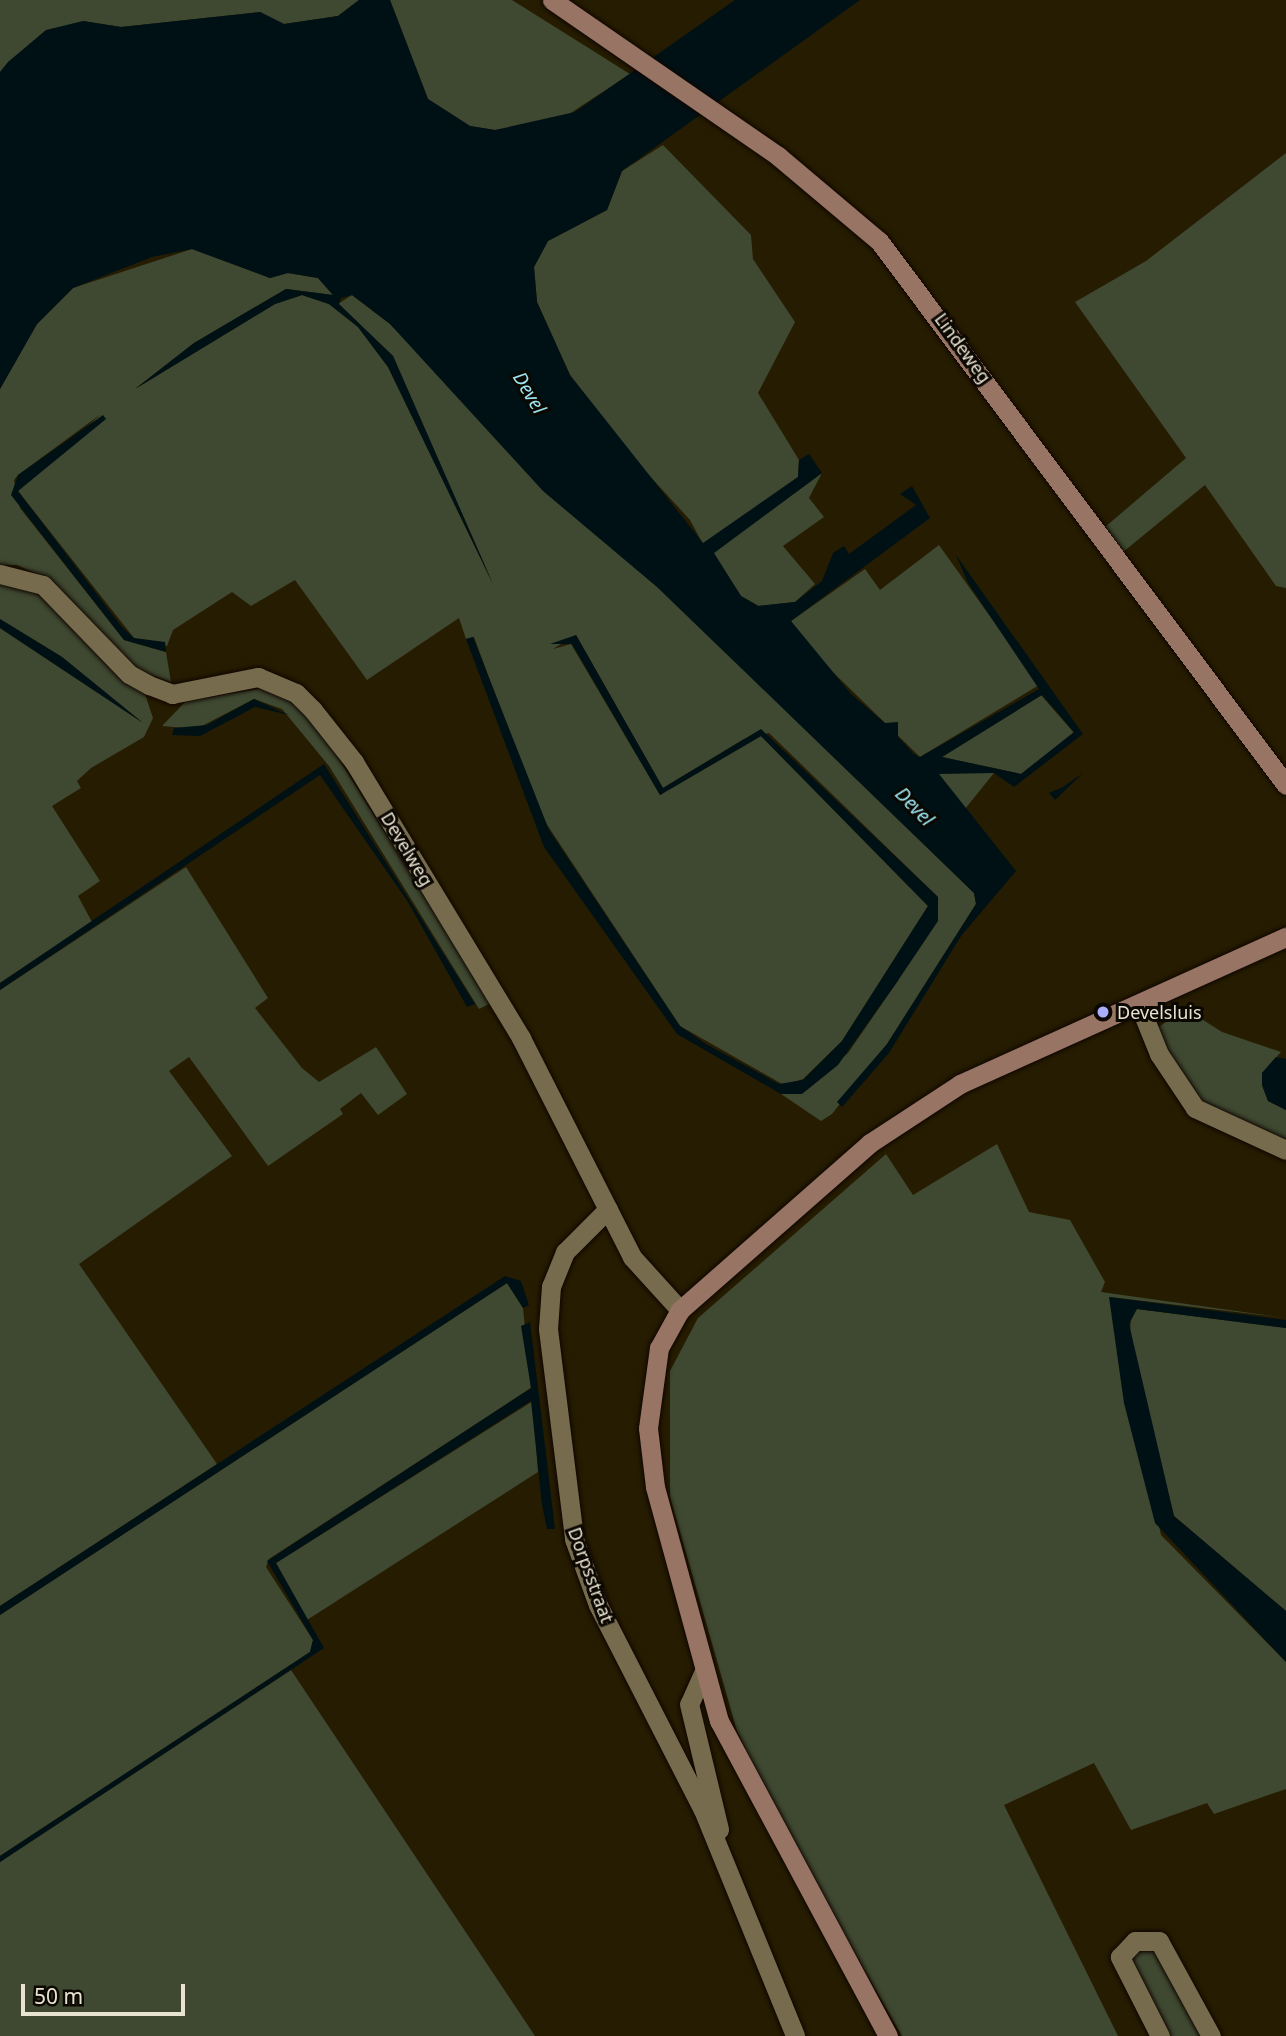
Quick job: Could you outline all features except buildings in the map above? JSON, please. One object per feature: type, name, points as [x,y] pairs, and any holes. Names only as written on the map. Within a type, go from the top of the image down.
[{"type":"main road","name":"Lindeweg","points":[[552,0],[722,116],[838,205],[915,283],[1094,534],[1286,785]]},
{"type":"main road","points":[[888,2036],[739,1768],[704,1671],[655,1486],[648,1429],[659,1348],[680,1310],[870,1143],[960,1084],[1140,1007],[1286,937]]},
{"type":"street","name":"Develweg","points":[[0,574],[43,585],[129,674],[149,685],[172,694],[258,677],[284,686],[313,710],[354,762],[522,1038],[632,1257],[680,1310]]},
{"type":"street","points":[[1140,1007],[1159,1054],[1195,1108],[1286,1150]]},
{"type":"street","name":"Dorpsstraat","points":[[608,1209],[565,1252],[551,1286],[548,1329],[562,1478],[598,1605],[722,1855],[795,2036]]},
{"type":"street","name":"Dorpsstraat","points":[[704,1671],[690,1704],[722,1855]]},
{"type":"street","points":[[1160,2036],[1120,1958],[1135,1941],[1159,1941],[1211,2036]]},
{"type":"green space","points":[[0,0],[359,0],[338,16],[284,24],[260,12],[121,27],[83,21],[0,72]]},
{"type":"green space","points":[[390,0],[512,0],[630,74],[560,120],[495,130],[470,126],[428,99]]},
{"type":"green space","points":[[663,145],[751,235],[753,259],[795,322],[758,393],[799,460],[798,477],[703,544],[690,520],[604,426],[570,375],[537,302],[534,267],[548,241],[607,210],[622,171]]},
{"type":"green space","points":[[1286,153],[1286,588],[1276,586],[1205,485],[1123,552],[1105,527],[1186,458],[1075,302],[1146,261]]},
{"type":"green space","points":[[192,249],[270,278],[288,273],[318,278],[333,295],[286,289],[194,343],[135,389],[275,304],[302,295],[329,304],[358,327],[388,367],[493,584],[393,356],[338,304],[352,295],[390,324],[974,893],[976,904],[887,1044],[832,1114],[821,1121],[781,1094],[804,1092],[848,1053],[897,982],[938,897],[769,733],[744,739],[663,788],[576,635],[553,649],[571,644],[660,795],[761,736],[928,906],[842,1041],[803,1079],[784,1085],[680,1026],[538,811],[474,637],[466,639],[459,618],[367,680],[295,580],[251,606],[232,592],[173,630],[167,646],[134,638],[18,491],[101,414],[18,475],[14,480],[20,508],[124,640],[166,652],[171,682],[134,669],[46,578],[17,565],[0,565],[0,389],[37,324],[73,288]]},
{"type":"green space","points":[[822,473],[809,498],[824,517],[783,546],[815,584],[795,602],[759,606],[741,596],[713,553]]},
{"type":"green space","points":[[939,545],[1039,685],[920,757],[802,642],[791,621],[865,569],[880,590]]},
{"type":"green space","points":[[0,582],[39,592],[123,682],[145,694],[153,718],[144,737],[91,768],[77,781],[81,788],[52,806],[100,881],[78,896],[92,922],[0,983],[0,628],[142,722],[62,657],[0,619]]},
{"type":"green space","points":[[265,688],[282,691],[313,718],[491,1003],[479,1009],[329,766],[282,709],[254,699],[196,729],[162,726],[186,701]]},
{"type":"green space","points":[[1041,695],[1074,733],[1021,774],[942,757]]},
{"type":"green space","points":[[952,770],[994,773],[965,809],[938,774]]},
{"type":"green space","points":[[186,867],[268,998],[255,1008],[302,1068],[319,1082],[376,1047],[407,1094],[378,1115],[361,1093],[340,1109],[343,1114],[268,1166],[189,1057],[169,1071],[232,1156],[79,1264],[217,1464],[0,1606],[0,990]]},
{"type":"green space","points":[[1186,1009],[1222,1032],[1281,1052],[1262,1073],[1262,1085],[1268,1101],[1286,1110],[1286,1146],[1225,1121],[1185,1087],[1157,1028]]},
{"type":"green space","points":[[997,1144],[1029,1212],[1070,1220],[1105,1282],[1101,1292],[1286,1318],[1110,1297],[1161,1535],[1286,1662],[1286,1789],[1214,1814],[1207,1803],[1131,1830],[1094,1763],[1004,1805],[1118,2036],[902,2036],[779,1819],[737,1731],[670,1497],[670,1371],[698,1318],[886,1154],[913,1195]]},
{"type":"green space","points":[[507,1283],[523,1308],[531,1388],[269,1559],[266,1567],[313,1640],[310,1652],[0,1856],[0,1615]]},
{"type":"green space","points":[[1137,1309],[1286,1328],[1286,1611],[1174,1516],[1130,1341],[1131,1313]]},
{"type":"green space","points":[[533,1401],[538,1472],[307,1620],[276,1563]]},
{"type":"green space","points":[[291,1670],[535,2036],[0,2036],[0,1862]]},
{"type":"green space","points":[[1137,1950],[1157,1952],[1202,2036],[1166,2036],[1129,1964]]},
{"type":"water","name":"Devel","points":[[359,0],[390,0],[428,99],[470,126],[495,130],[575,112],[735,0],[860,0],[622,171],[607,210],[548,241],[534,267],[537,302],[570,375],[703,543],[798,477],[799,460],[809,454],[822,473],[714,553],[741,596],[758,606],[795,602],[822,581],[833,553],[844,546],[849,554],[916,505],[900,494],[912,486],[930,518],[791,621],[851,694],[885,723],[898,722],[898,737],[914,754],[920,757],[1039,689],[968,583],[956,555],[1083,734],[1014,787],[994,773],[939,774],[1016,871],[961,936],[889,1053],[842,1107],[837,1102],[887,1044],[976,904],[974,893],[657,587],[543,491],[390,324],[352,295],[341,298],[339,304],[393,356],[493,584],[388,367],[358,327],[329,304],[302,295],[275,304],[135,389],[194,343],[286,289],[333,295],[318,278],[288,273],[270,278],[192,249],[152,257],[73,288],[37,324],[0,389],[0,72],[8,62],[46,30],[83,21],[121,27],[260,12],[284,24],[338,16]],"holes":[[[1042,695],[1074,732],[1021,774],[942,757]]]},
{"type":"water","points":[[103,415],[106,419],[18,491],[122,627],[134,638],[165,642],[166,652],[124,640],[11,495],[18,475]]},
{"type":"water","points":[[0,619],[62,657],[143,723],[0,628]]},
{"type":"water","points":[[576,635],[663,788],[761,729],[938,897],[938,921],[897,982],[838,1065],[802,1094],[781,1094],[677,1034],[544,847],[466,639],[473,637],[549,830],[680,1026],[706,1044],[779,1084],[803,1080],[842,1041],[928,906],[761,736],[660,795],[572,644],[550,644]]},
{"type":"water","points":[[254,699],[289,715],[255,707],[200,736],[172,735],[174,728],[207,725]]},
{"type":"water","points":[[324,764],[475,1004],[467,1007],[408,902],[320,775],[0,990],[0,983]]},
{"type":"water","points":[[1083,773],[1055,800],[1049,793],[1063,787]]},
{"type":"water","points":[[1276,1057],[1286,1059],[1286,1110],[1268,1101],[1262,1085],[1262,1073]]},
{"type":"water","points":[[505,1276],[521,1281],[529,1305],[523,1308],[507,1283],[0,1615],[0,1606]]},
{"type":"water","points":[[1109,1297],[1286,1320],[1286,1328],[1137,1309],[1129,1324],[1174,1516],[1286,1611],[1286,1662],[1155,1523],[1124,1403]]},
{"type":"water","points":[[530,1322],[555,1529],[547,1529],[542,1505],[531,1401],[276,1563],[324,1648],[0,1862],[0,1856],[310,1652],[313,1640],[267,1561],[531,1388],[521,1326]]},
{"type":"place","name":"Develsluis","points":[[1103,1012]]}]
